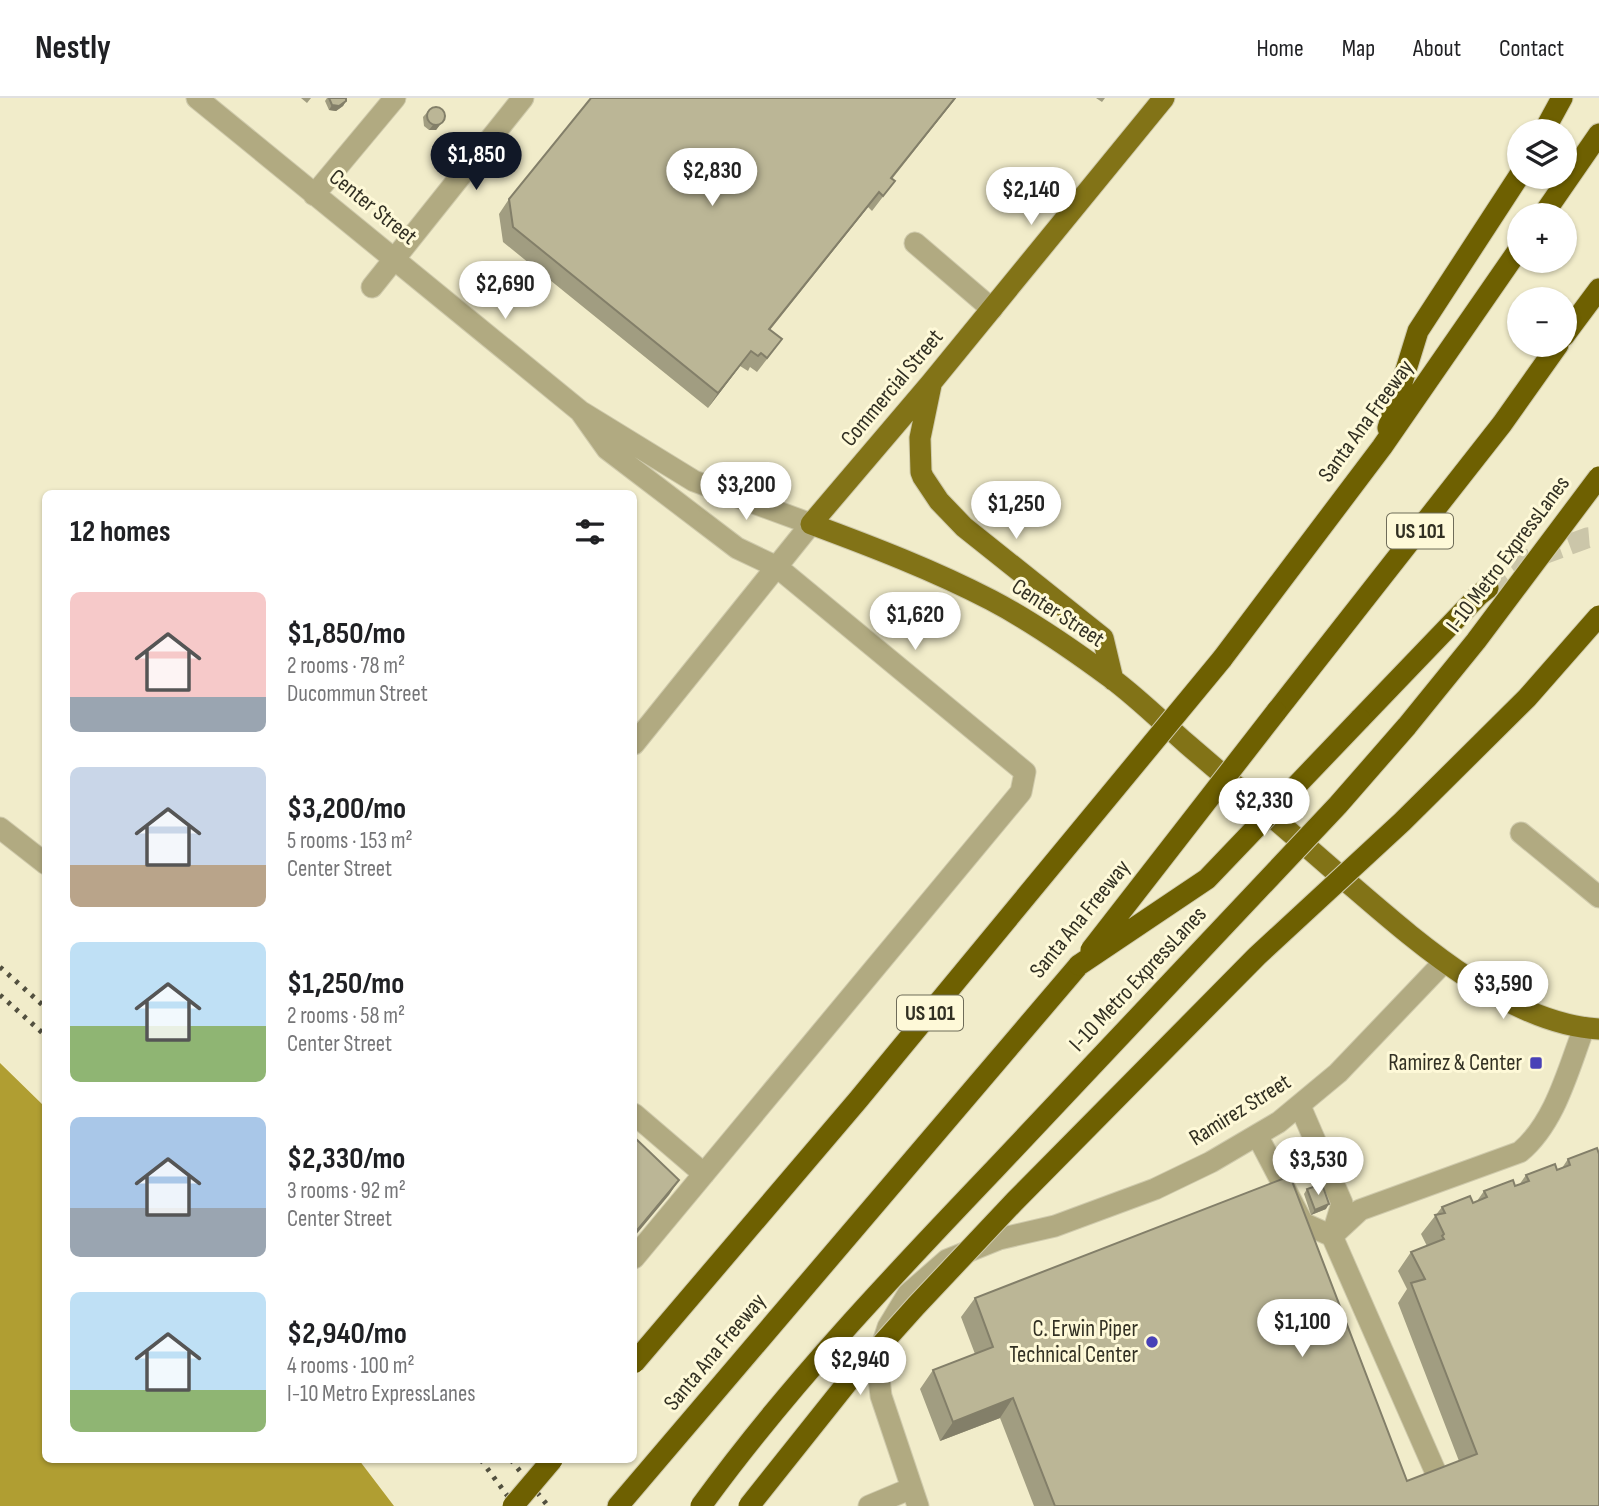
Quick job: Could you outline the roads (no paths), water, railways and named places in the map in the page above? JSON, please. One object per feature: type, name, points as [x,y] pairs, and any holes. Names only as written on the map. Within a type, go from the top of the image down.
[{"type":"highway","points":[[1551,119],[1562,98]]},
{"type":"highway","points":[[1551,203],[1599,134]]},
{"type":"highway","points":[[1382,447],[1418,331],[1511,189]]},
{"type":"highway","name":"Santa Ana Freeway","points":[[637,1359],[858,1100],[1222,659],[1382,447],[1507,266]]},
{"type":"highway","points":[[1577,319],[1599,289]]},
{"type":"highway","name":"Santa Ana Freeway","points":[[618,1506],[1079,965],[1494,435],[1549,357]]},
{"type":"highway","name":"I-10 Metro ExpressLanes","points":[[701,1506],[822,1355],[1328,816],[1408,726],[1476,641],[1599,477]]},
{"type":"highway","points":[[1079,965],[1207,878],[1479,595],[1488,589]]},
{"type":"highway","points":[[749,1506],[847,1383],[1006,1211],[1257,957],[1402,822],[1527,698],[1599,616]]},
{"type":"highway","points":[[513,1506],[549,1463]]},
{"type":"main road","name":"Commercial Street","points":[[811,524],[931,383],[1164,98]]},
{"type":"main road","points":[[931,383],[920,438],[923,477],[939,501],[964,527],[1103,638],[1113,680]]},
{"type":"main road","name":"Center Street","points":[[811,524],[910,562],[992,601],[1043,631],[1113,680],[1444,962]]},
{"type":"main road","points":[[1444,962],[1499,996],[1541,1016],[1592,1029]]},
{"type":"street","name":"Center Street","points":[[197,98],[580,411],[694,481],[811,524]]},
{"type":"street","points":[[314,195],[395,98]]},
{"type":"street","points":[[372,287],[523,98]]},
{"type":"street","points":[[915,243],[992,309]]},
{"type":"street","name":"Center Street","points":[[580,411],[607,449],[737,548],[777,567],[1025,772],[1021,792],[704,1174]]},
{"type":"street","name":"Commercial Street","points":[[637,740],[811,524]]},
{"type":"street","points":[[0,828],[42,861]]},
{"type":"street","points":[[1521,833],[1599,897]]},
{"type":"street","name":"Ramirez Street","points":[[915,1497],[881,1396],[877,1361],[888,1327],[908,1294],[947,1261],[999,1240],[1055,1226],[1155,1189],[1211,1162],[1257,1135],[1300,1106],[1338,1073],[1444,962]]},
{"type":"street","points":[[1332,1236],[1360,1210],[1520,1152],[1534,1140],[1545,1123],[1592,1029]]},
{"type":"street","points":[[1300,1106],[1342,1203],[1332,1236],[1440,1482]]},
{"type":"street","points":[[637,1117],[704,1174],[637,1254]]},
{"type":"street","points":[[1257,1135],[1303,1223],[1332,1236]]},
{"type":"street","points":[[869,1506],[915,1497]]},
{"type":"tunnel","points":[[1488,588],[1527,560],[1587,538],[1599,537]]},
{"type":"railway","points":[[0,967],[42,1004]]},
{"type":"railway","points":[[0,995],[42,1032]]},
{"type":"railway","points":[[483,1463],[515,1506]]},
{"type":"railway","points":[[513,1463],[548,1506]]},
{"type":"place","name":"Ramirez & Center","points":[[1536,1063]]},
{"type":"place","name":"C. Erwin Piper Technical Center","points":[[1152,1342]]}]
